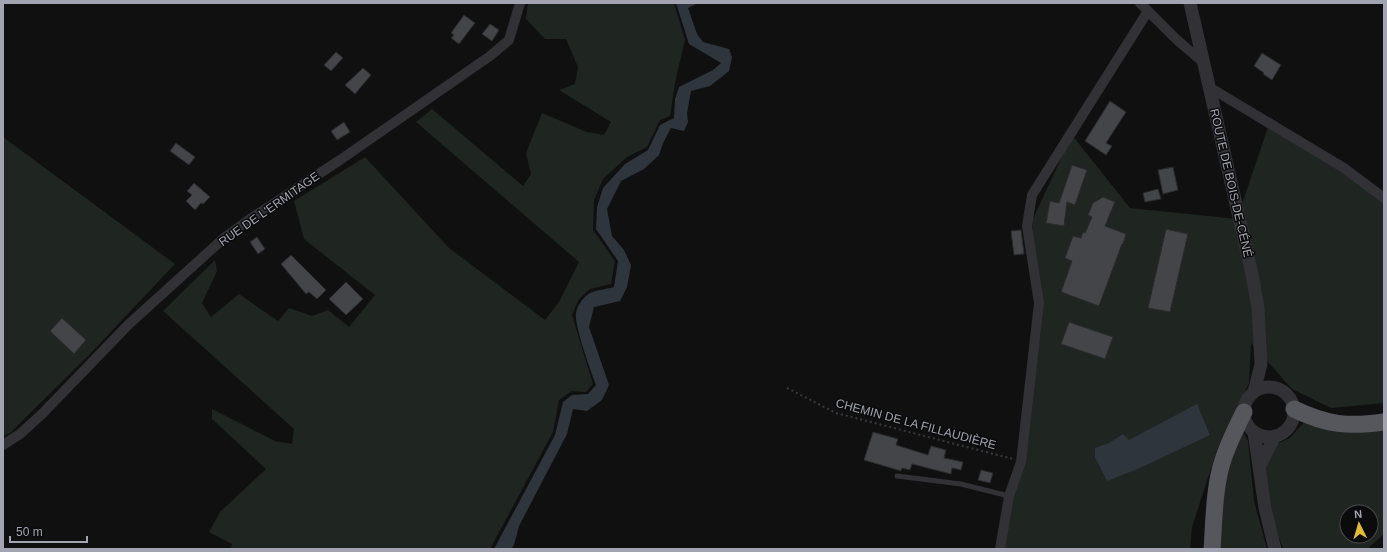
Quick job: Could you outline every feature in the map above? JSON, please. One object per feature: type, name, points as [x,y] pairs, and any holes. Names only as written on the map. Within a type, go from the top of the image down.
[{"type":"highway","points":[[1294,409],[1327,423],[1347,425],[1384,422]]},
{"type":"highway","points":[[1212,549],[1217,489],[1222,462],[1244,412]]},
{"type":"street","name":"RUE DE L'ERMITAGE","points":[[3,445],[20,434],[42,414],[129,324],[224,238],[490,56],[508,40],[520,3]]},
{"type":"street","points":[[1140,3],[1176,39],[1204,63]]},
{"type":"street","name":"ROUTE DE BOIS-DE-CÉNÉ","points":[[1190,3],[1252,274],[1258,308],[1261,364]]},
{"type":"street","points":[[1000,549],[1009,496],[1021,462],[1039,303],[1027,226],[1032,195],[1148,11]]},
{"type":"street","points":[[1209,87],[1344,168],[1384,198]]},
{"type":"street","points":[[1261,364],[1273,387]]},
{"type":"street","points":[[1254,392],[1261,364]]},
{"type":"street","points":[[1266,387],[1273,387],[1287,394],[1292,401],[1294,416],[1288,429],[1282,434],[1275,436],[1261,436],[1249,427],[1245,420],[1245,405],[1249,397],[1254,392],[1266,387]]},
{"type":"street","points":[[1254,432],[1265,508],[1275,549]]},
{"type":"street","points":[[1259,467],[1275,436]]},
{"type":"lane","points":[[897,476],[961,484],[1009,496]]},
{"type":"path","name":"CHEMIN DE LA FILLAUDIÈRE","points":[[787,388],[836,413],[1021,462]]},
{"type":"shaded area","points":[[528,3],[674,3],[685,40],[675,83],[670,116],[660,120],[647,147],[627,157],[603,179],[594,200],[593,230],[615,261],[611,284],[590,289],[579,299],[572,315],[593,384],[586,392],[572,391],[559,400],[553,432],[490,549],[231,549],[232,544],[209,532],[220,512],[266,469],[212,419],[212,409],[275,441],[292,444],[294,429],[163,311],[215,260],[217,271],[202,303],[211,317],[239,294],[278,321],[289,308],[312,316],[328,310],[349,327],[375,295],[304,239],[294,201],[365,157],[449,248],[545,320],[559,302],[579,262],[416,122],[432,109],[523,186],[531,174],[526,153],[542,113],[587,132],[604,135],[611,122],[559,90],[575,84],[578,67],[566,39],[545,39],[526,19]]},
{"type":"shaded area","points":[[676,3],[698,3],[688,8],[697,34],[703,42],[729,49],[732,57],[729,71],[710,86],[691,91],[687,113],[688,122],[684,131],[671,128],[663,143],[659,155],[644,169],[621,181],[607,209],[612,236],[624,250],[631,265],[627,287],[620,301],[594,307],[589,327],[609,385],[602,400],[587,411],[573,409],[567,434],[519,526],[514,545],[511,549],[494,549],[555,435],[563,402],[572,395],[588,394],[596,385],[580,338],[576,313],[579,304],[588,294],[614,287],[618,261],[596,229],[597,207],[603,188],[625,164],[648,150],[660,125],[674,118],[675,99],[679,87],[713,70],[721,63],[689,44]]},
{"type":"shaded area","points":[[1271,118],[1384,195],[1384,403],[1331,408],[1292,389],[1251,343],[1249,383],[1217,450],[1192,527],[1190,549],[1000,549],[1041,332],[1032,221],[1072,135],[1130,208],[1237,219]]},
{"type":"shaded area","points":[[3,137],[175,264],[88,356],[10,433],[3,436]]},
{"type":"shaded area","points":[[1197,404],[1210,435],[1140,468],[1107,481],[1095,457],[1095,448],[1109,443],[1123,434],[1129,440]]},
{"type":"shaded area","points":[[1304,422],[1384,426],[1384,534],[1379,538],[1379,504],[1339,504],[1339,544],[1373,544],[1367,549],[1283,549],[1274,522],[1265,467],[1276,444],[1290,438]]},
{"type":"shaded area","points":[[1242,429],[1248,441],[1254,501],[1267,549],[1219,549],[1223,488]]},
{"type":"building","points":[[464,15],[475,23],[459,44],[451,38],[454,35],[451,33]]},
{"type":"building","points":[[490,24],[499,30],[492,41],[482,34]]},
{"type":"building","points":[[336,52],[343,58],[331,71],[324,65]]},
{"type":"building","points":[[1262,53],[1281,65],[1272,80],[1254,66]]},
{"type":"building","points":[[363,68],[371,75],[355,94],[345,85]]},
{"type":"building","points":[[1110,101],[1126,112],[1106,143],[1112,146],[1106,155],[1085,141]]},
{"type":"building","points":[[344,122],[350,132],[337,140],[331,131]]},
{"type":"building","points":[[176,143],[195,157],[189,165],[170,151]]},
{"type":"building","points":[[1072,165],[1087,170],[1075,205],[1067,202],[1064,226],[1046,223],[1050,201],[1059,203]]},
{"type":"building","points":[[1173,167],[1178,190],[1163,194],[1158,170]]},
{"type":"building","points":[[194,183],[210,197],[203,204],[201,203],[195,210],[186,201],[192,195],[187,191]]},
{"type":"building","points":[[1158,189],[1161,199],[1145,202],[1143,193]]},
{"type":"building","points":[[1103,197],[1115,202],[1105,226],[1126,234],[1099,306],[1061,292],[1072,261],[1065,258],[1073,236],[1081,238],[1083,232],[1085,233],[1092,217],[1088,215],[1093,203]]},
{"type":"building","points":[[1166,229],[1188,234],[1170,312],[1148,308]]},
{"type":"building","points":[[1021,230],[1024,254],[1014,255],[1011,231]]},
{"type":"building","points":[[257,237],[265,249],[258,254],[250,242]]},
{"type":"building","points":[[291,255],[326,290],[317,299],[309,292],[306,294],[281,264]]},
{"type":"building","points":[[346,282],[363,299],[346,315],[329,299]]},
{"type":"building","points":[[62,318],[86,340],[74,354],[50,331]]},
{"type":"building","points":[[1069,322],[1113,337],[1105,359],[1061,344]]},
{"type":"building","points":[[873,432],[898,439],[896,445],[928,455],[931,446],[946,450],[944,458],[963,462],[961,470],[952,468],[951,474],[912,464],[910,470],[902,468],[901,471],[864,460]]},
{"type":"building","points":[[981,470],[993,473],[990,483],[978,480]]}]
